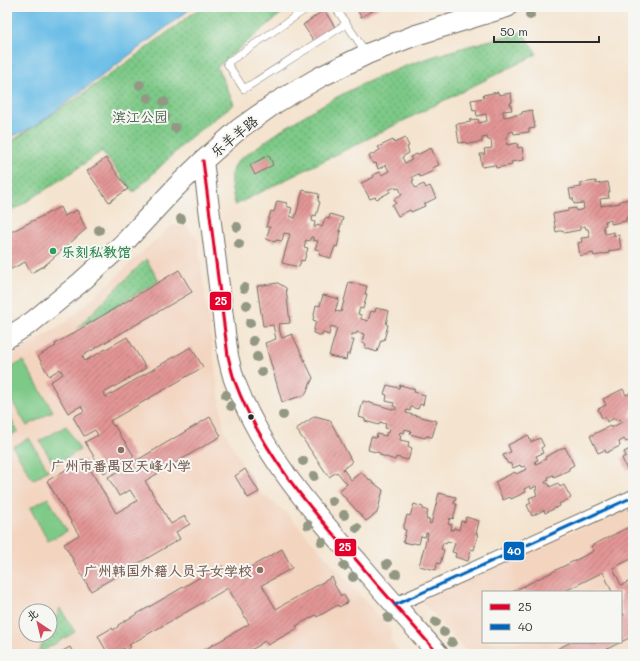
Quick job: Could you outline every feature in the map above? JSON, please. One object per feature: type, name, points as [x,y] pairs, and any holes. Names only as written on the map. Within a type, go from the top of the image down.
[{"type":"street","name":"乐羊羊路","points":[[7,338],[32,322],[81,282],[122,244],[203,161],[239,129],[277,102],[320,77],[367,54],[416,35],[507,7]]},
{"type":"street","points":[[203,161],[228,356],[234,381],[246,408],[259,434],[271,453],[303,498],[438,654]]},
{"type":"street","points":[[396,605],[633,497]]},
{"type":"lane","points":[[309,7],[227,63],[244,89],[346,24]]},
{"type":"lane","points":[[334,7],[367,54]]},
{"type":"shaded area","name":"广州市番禺区天峰小学","points":[[185,225],[197,238],[224,430],[245,469],[259,492],[285,511],[391,630],[391,641],[401,654],[7,654],[7,359],[69,320],[172,226]]},
{"type":"shaded area","points":[[633,504],[633,654],[468,654],[421,600]]},
{"type":"green space","name":"滨江公园","points":[[201,7],[289,7],[217,67],[234,104],[192,136],[134,192],[102,151],[62,179],[7,214],[7,144],[106,78]]},
{"type":"green space","points":[[522,32],[537,54],[235,205],[231,186],[231,176],[235,165],[240,159],[312,111],[352,89],[400,68],[452,51]]},
{"type":"green space","points":[[146,259],[159,281],[76,329]]},
{"type":"green space","points":[[23,361],[53,411],[27,426],[7,393],[7,370]]},
{"type":"green space","points":[[7,413],[18,431],[7,438]]},
{"type":"green space","points":[[66,426],[80,450],[54,465],[40,441]]},
{"type":"green space","points":[[29,438],[48,470],[33,480],[13,447]]},
{"type":"green space","points":[[48,498],[67,531],[48,541],[30,508]]},
{"type":"green space","points":[[60,608],[75,632],[58,642],[58,613]]},
{"type":"green space","points":[[44,643],[56,643],[38,654],[36,654]]},
{"type":"water","points":[[7,7],[193,7],[37,125],[7,139]]},
{"type":"building","points":[[356,7],[380,7],[361,17]]},
{"type":"building","points":[[324,10],[335,27],[314,41],[303,25]]},
{"type":"building","points":[[498,92],[499,95],[511,93],[512,102],[510,103],[512,110],[503,111],[504,117],[522,114],[522,112],[532,110],[535,128],[529,129],[529,132],[514,134],[513,131],[508,133],[508,137],[506,137],[507,145],[517,143],[518,148],[522,147],[524,160],[511,162],[512,165],[496,168],[495,165],[482,167],[480,154],[485,154],[484,149],[492,148],[491,140],[488,140],[487,137],[482,138],[482,142],[467,144],[466,142],[459,143],[456,124],[471,122],[470,120],[478,119],[479,123],[487,121],[486,114],[477,116],[476,110],[473,111],[471,100],[484,98],[483,95]]},
{"type":"building","points":[[405,138],[409,146],[407,147],[409,153],[402,157],[405,163],[412,160],[410,157],[431,148],[439,165],[432,168],[433,171],[420,177],[418,174],[412,177],[415,188],[424,184],[426,188],[430,186],[436,198],[424,204],[425,206],[411,212],[410,210],[398,216],[392,205],[396,203],[394,199],[402,195],[399,188],[396,189],[395,187],[389,190],[390,192],[377,199],[375,197],[370,199],[361,183],[374,177],[373,175],[380,172],[382,175],[389,171],[386,165],[378,169],[376,163],[373,164],[369,156],[380,150],[378,147],[393,140],[394,143]]},
{"type":"building","points":[[269,155],[273,165],[255,175],[250,165]]},
{"type":"building","points":[[106,158],[128,189],[109,202],[87,171]]},
{"type":"building","points":[[596,181],[596,184],[608,182],[610,192],[608,192],[609,198],[600,199],[601,206],[620,203],[620,201],[630,199],[633,217],[626,218],[626,221],[611,224],[611,220],[605,221],[606,225],[603,226],[605,234],[614,232],[614,236],[619,235],[621,249],[594,256],[593,253],[580,256],[578,243],[582,242],[581,238],[590,237],[588,229],[586,229],[585,226],[580,227],[580,230],[564,233],[563,230],[556,232],[553,214],[568,211],[568,209],[576,208],[576,211],[584,209],[583,203],[574,204],[573,198],[571,199],[569,189],[581,187],[581,183]]},
{"type":"building","points":[[303,190],[319,194],[318,201],[320,202],[316,216],[313,215],[312,221],[315,222],[314,227],[317,225],[322,227],[325,218],[329,219],[330,214],[343,218],[339,231],[341,231],[337,247],[335,246],[331,258],[319,255],[320,250],[315,249],[318,241],[313,240],[313,237],[311,237],[309,241],[306,240],[304,247],[308,248],[304,261],[301,260],[299,267],[282,263],[290,234],[284,233],[282,241],[276,240],[275,242],[266,239],[270,227],[266,227],[271,211],[274,212],[277,201],[287,203],[286,206],[292,208],[290,216],[295,218]]},
{"type":"building","points":[[60,207],[64,216],[77,210],[86,229],[44,266],[31,273],[25,262],[7,271],[7,234]]},
{"type":"building","points":[[179,270],[192,292],[82,356],[85,361],[127,337],[146,368],[104,393],[106,397],[191,347],[203,367],[110,421],[134,456],[132,457],[134,462],[210,417],[221,436],[145,481],[171,524],[185,516],[190,524],[176,532],[180,539],[91,591],[64,544],[79,535],[47,481],[84,459],[116,513],[137,501],[130,490],[119,496],[108,477],[119,471],[116,466],[104,473],[85,442],[98,435],[95,430],[84,436],[73,417],[84,411],[81,406],[68,413],[50,382],[63,374],[60,369],[49,376],[38,356],[56,346],[55,344]]},
{"type":"building","points":[[349,282],[367,286],[365,294],[367,294],[363,309],[360,308],[358,314],[361,315],[361,319],[368,321],[371,311],[375,312],[376,308],[389,311],[386,324],[388,325],[384,340],[381,340],[377,352],[365,348],[366,344],[362,343],[364,334],[357,332],[356,334],[352,334],[351,340],[354,340],[350,354],[347,354],[346,360],[329,356],[337,328],[331,326],[329,335],[323,333],[322,336],[313,333],[316,321],[313,320],[316,305],[320,306],[323,295],[339,299],[335,311],[341,312]]},
{"type":"building","points":[[278,283],[286,288],[290,323],[279,324],[282,338],[292,334],[313,378],[305,395],[282,402],[265,343],[276,339],[273,325],[263,326],[257,286]]},
{"type":"building","points":[[387,385],[399,388],[400,385],[415,389],[414,392],[425,395],[423,405],[420,404],[418,409],[411,407],[410,411],[407,410],[406,413],[437,421],[432,437],[426,436],[425,438],[410,434],[411,431],[405,429],[404,433],[400,432],[400,440],[409,442],[408,446],[412,448],[408,460],[396,457],[395,460],[380,455],[380,453],[368,450],[371,437],[376,438],[377,434],[386,436],[390,429],[385,428],[386,424],[380,422],[379,425],[365,421],[365,419],[359,417],[363,401],[396,410],[396,407],[393,406],[394,403],[386,401],[387,395],[384,394]]},
{"type":"building","points":[[623,389],[626,395],[633,392],[633,409],[631,410],[632,413],[629,415],[631,417],[633,416],[633,467],[627,470],[622,458],[626,456],[624,452],[632,448],[629,444],[632,443],[630,440],[626,442],[624,439],[619,442],[620,446],[606,453],[605,450],[598,453],[590,436],[622,422],[620,419],[616,421],[615,418],[607,422],[605,417],[602,418],[598,409],[606,405],[603,399]]},
{"type":"building","points":[[315,416],[330,420],[352,462],[343,469],[351,480],[361,472],[383,490],[377,513],[366,521],[339,491],[347,484],[337,472],[329,477],[296,429]]},
{"type":"building","points":[[528,435],[531,442],[540,438],[544,446],[541,448],[543,453],[536,456],[538,460],[535,461],[536,464],[546,459],[545,457],[565,447],[574,465],[569,468],[569,470],[554,477],[553,475],[548,477],[549,480],[545,482],[546,484],[548,483],[550,487],[558,483],[560,487],[564,485],[571,498],[559,504],[560,506],[545,513],[544,510],[532,516],[527,505],[531,503],[529,498],[537,495],[535,490],[537,489],[536,486],[531,489],[530,486],[524,489],[526,492],[511,499],[510,497],[503,500],[495,482],[515,472],[516,474],[527,469],[525,466],[521,467],[520,465],[513,468],[510,463],[508,464],[503,455],[511,452],[508,445]]},
{"type":"building","points":[[245,469],[259,492],[248,498],[235,476]]},
{"type":"building","points":[[439,493],[456,497],[454,504],[457,504],[453,519],[450,518],[448,524],[452,525],[451,530],[454,528],[459,530],[461,521],[465,522],[466,517],[479,521],[476,534],[478,534],[474,550],[471,549],[468,561],[455,557],[456,553],[452,552],[455,543],[447,541],[446,544],[443,543],[441,549],[444,550],[440,564],[437,563],[436,570],[419,566],[428,533],[426,533],[425,537],[421,536],[419,544],[412,544],[403,542],[406,530],[403,529],[407,515],[410,516],[414,504],[423,507],[423,509],[428,511],[426,519],[430,520],[429,523],[431,524]]},
{"type":"building","points":[[633,507],[633,518],[629,509]]},
{"type":"building","points":[[633,525],[633,558],[613,568],[621,585],[633,580],[633,636],[622,642],[622,616],[624,615],[622,612],[622,591],[612,591],[603,572],[565,591],[514,591],[594,551],[591,546]]},
{"type":"building","points":[[282,549],[292,568],[262,585],[276,609],[332,577],[341,596],[343,594],[348,602],[339,607],[338,605],[317,617],[316,615],[296,626],[298,628],[268,645],[265,641],[243,654],[197,654],[249,624],[228,588],[129,645],[131,647],[125,651],[124,648],[113,654],[108,654],[98,636],[112,628],[113,630],[118,627],[118,625],[216,568],[217,569],[223,566],[228,576],[231,574],[233,577]]},
{"type":"building","points":[[569,643],[619,643],[597,654],[547,654]]},
{"type":"building","points":[[70,647],[74,654],[57,654]]},
{"type":"transit line","name":"25","points":[[203,161],[228,356],[234,379],[246,407],[258,432],[272,455],[304,500],[438,654]]},
{"type":"transit line","name":"40","points":[[395,605],[633,497]]},
{"type":"place","name":"乐刻私教馆","points":[[53,251]]},
{"type":"place","name":"广州市番禺区天峰小学","points":[[121,450]]},
{"type":"place","name":"广州韩国外籍人员子女学校","points":[[260,570]]}]
